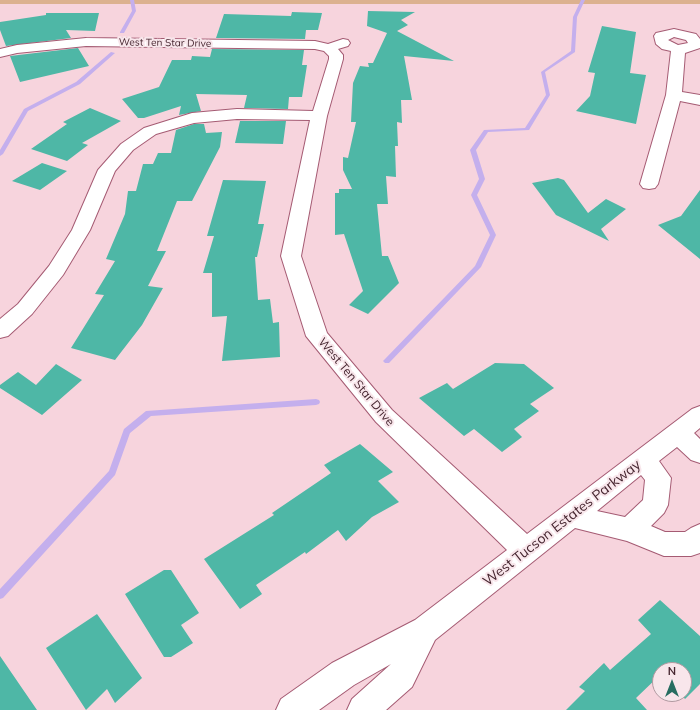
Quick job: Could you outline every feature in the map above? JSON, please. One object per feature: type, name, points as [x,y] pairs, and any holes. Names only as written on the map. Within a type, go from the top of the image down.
[{"type":"street","name":"West Ten Star Drive","points":[[0,53],[16,49],[86,42],[337,46],[336,59],[319,116],[291,256],[317,336],[384,416],[526,551]]},
{"type":"street","points":[[649,184],[674,95],[678,49]]},
{"type":"street","points":[[674,95],[700,100]]},
{"type":"street","points":[[0,331],[25,309],[56,270],[81,230],[107,170],[127,147],[150,132],[192,118],[237,114],[319,116]]},
{"type":"street","name":"West Tucson Estates Parkway","points":[[292,710],[343,674],[424,630],[700,415]]},
{"type":"street","points":[[677,433],[700,454]]},
{"type":"street","points":[[630,530],[654,505],[658,478],[643,460]]},
{"type":"street","points":[[570,516],[630,530],[664,544],[691,544],[700,536]]},
{"type":"street","name":"West Tucson Estates Parkway","points":[[363,710],[401,676],[424,630]]},
{"type":"shaded area","points":[[0,0],[700,0],[700,4],[0,4]]},
{"type":"building","points":[[368,11],[415,12],[401,20],[408,25],[397,31],[454,61],[404,56],[412,100],[401,100],[402,123],[397,122],[398,146],[395,146],[396,177],[386,176],[388,204],[377,204],[382,256],[388,256],[399,283],[368,314],[349,305],[363,291],[344,234],[335,235],[335,193],[339,193],[339,189],[352,189],[343,170],[343,157],[348,158],[356,122],[351,122],[353,83],[360,66],[369,67],[368,63],[373,63],[387,33],[367,26]]},
{"type":"building","points":[[292,12],[322,13],[318,30],[306,30],[305,39],[216,38],[224,14],[291,16]]},
{"type":"building","points":[[46,13],[99,13],[95,31],[66,30],[71,38],[6,46],[0,30],[0,22],[46,15]]},
{"type":"building","points":[[602,26],[636,32],[630,73],[646,75],[636,124],[576,111],[590,96],[595,73],[588,72]]},
{"type":"building","points":[[78,48],[89,66],[20,82],[10,56]]},
{"type":"building","points":[[212,49],[304,50],[302,65],[307,65],[302,97],[289,97],[288,109],[244,108],[247,95],[196,94],[201,111],[179,115],[181,106],[144,118],[138,118],[122,99],[159,87],[172,60],[191,60],[192,56],[210,57]]},
{"type":"building","points":[[90,108],[121,121],[82,143],[88,145],[67,161],[31,149],[67,124],[63,122]]},
{"type":"building","points":[[240,121],[286,121],[283,144],[235,143]]},
{"type":"building","points":[[194,124],[204,124],[206,133],[222,132],[220,147],[192,201],[177,201],[157,251],[166,251],[148,286],[163,288],[142,325],[115,360],[71,348],[104,295],[95,294],[115,261],[106,259],[125,214],[128,191],[136,191],[143,164],[153,164],[158,153],[171,153],[176,130]]},
{"type":"building","points":[[42,163],[67,171],[40,190],[12,181]]},
{"type":"building","points":[[558,178],[564,180],[588,213],[606,199],[626,209],[601,229],[609,241],[556,215],[532,183]]},
{"type":"building","points":[[223,180],[266,181],[258,224],[264,224],[257,257],[255,257],[258,300],[270,299],[273,323],[279,322],[280,357],[222,361],[227,316],[212,317],[212,273],[203,273],[214,236],[207,236]]},
{"type":"building","points":[[700,190],[700,259],[658,225],[681,216]]},
{"type":"building","points":[[495,363],[524,364],[554,388],[530,404],[539,411],[514,429],[522,437],[502,452],[474,429],[464,436],[419,398],[447,383],[453,389]]},
{"type":"building","points":[[56,364],[82,380],[42,415],[0,388],[0,385],[18,372],[36,385]]},
{"type":"building","points":[[360,444],[393,472],[378,481],[399,502],[372,517],[346,541],[338,530],[306,554],[305,552],[256,585],[262,594],[240,609],[204,559],[274,515],[272,513],[331,473],[324,465]]},
{"type":"building","points":[[164,570],[171,570],[199,613],[181,625],[193,643],[171,657],[164,657],[125,594]]},
{"type":"building","points":[[660,600],[700,636],[700,684],[692,692],[692,662],[652,662],[652,683],[636,698],[647,710],[566,710],[585,691],[579,687],[604,663],[610,670],[651,634],[638,620]]},
{"type":"building","points":[[97,614],[142,678],[115,703],[107,689],[86,710],[46,648]]},
{"type":"building","points":[[0,656],[37,710],[0,710]]},
{"type":"waterway","points":[[122,32],[134,11],[132,0]]},
{"type":"waterway","points":[[387,361],[478,267],[493,235],[474,195],[482,179],[473,150],[486,131],[527,129],[548,95],[543,72],[573,52],[575,17],[583,0]]},
{"type":"waterway","points":[[0,154],[26,110],[78,83],[113,53]]},
{"type":"waterway","points":[[0,595],[112,473],[127,431],[149,413],[316,402]]}]
